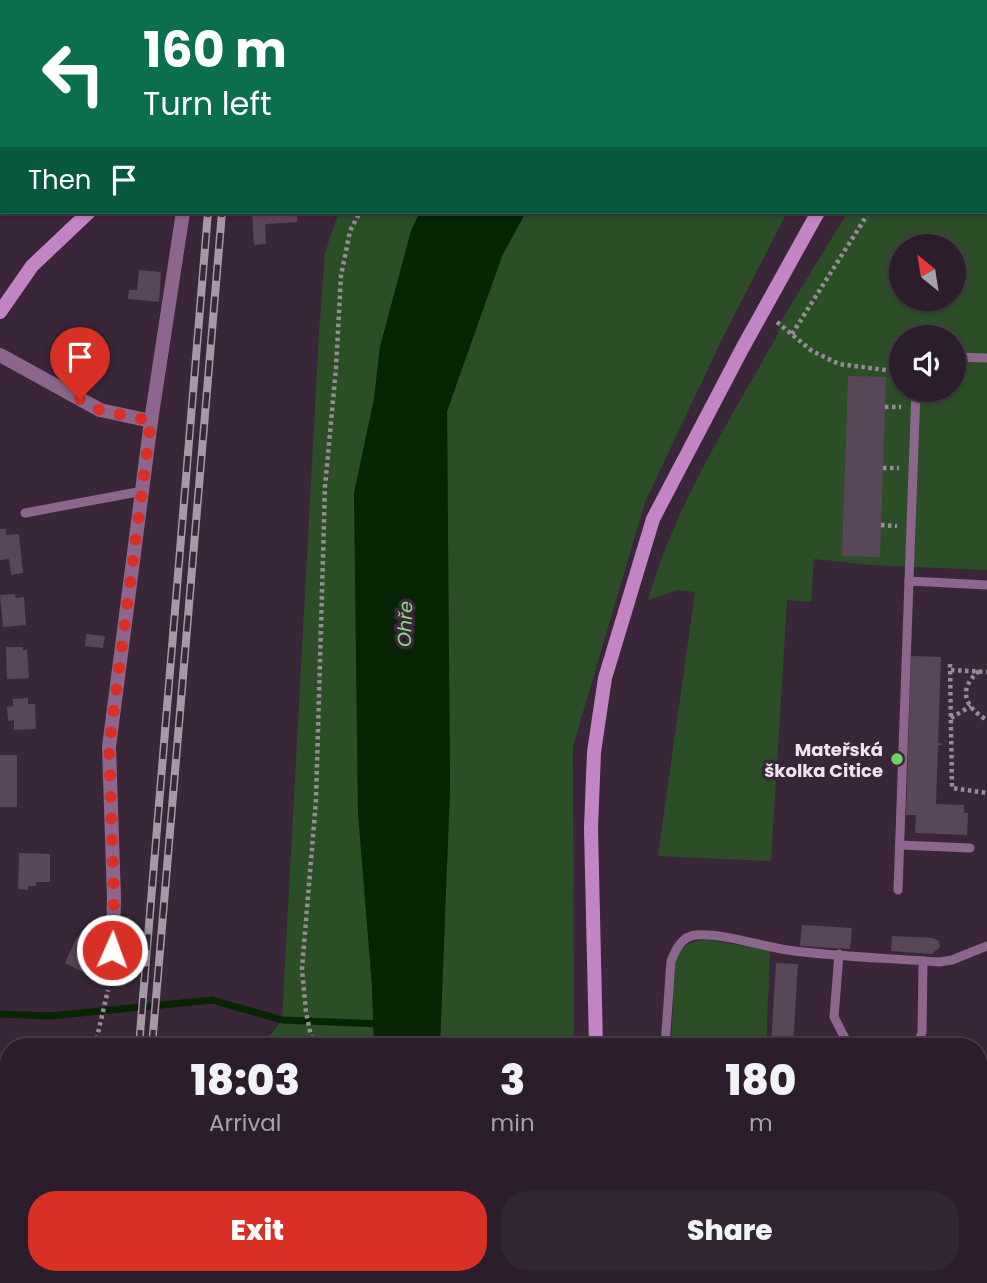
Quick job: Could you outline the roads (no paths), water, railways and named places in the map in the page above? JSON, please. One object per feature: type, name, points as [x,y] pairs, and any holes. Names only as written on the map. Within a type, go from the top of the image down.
[{"type":"street","points":[[0,312],[32,267],[87,214]]},
{"type":"street","points":[[111,976],[114,898],[109,747],[151,421],[183,214]]},
{"type":"street","points":[[596,1038],[591,828],[594,752],[606,677],[653,519],[817,214]]},
{"type":"street","points":[[0,355],[100,410],[151,421]]},
{"type":"lane","points":[[966,357],[987,358]]},
{"type":"lane","points":[[898,890],[916,402]]},
{"type":"lane","points":[[25,513],[143,491]]},
{"type":"lane","points":[[909,582],[987,584]]},
{"type":"lane","points":[[900,845],[970,848]]},
{"type":"lane","points":[[666,1038],[671,961],[676,948],[688,937],[714,937],[789,950],[939,962],[952,960],[987,946]]},
{"type":"lane","points":[[839,954],[834,1017],[845,1038]]},
{"type":"lane","points":[[920,1038],[923,961]]},
{"type":"water","name":"Ohře","points":[[419,214],[525,214],[502,256],[447,411],[450,789],[440,1038],[374,1038],[358,812],[354,493],[374,399],[380,347],[411,231]]},
{"type":"waterway","points":[[0,1014],[50,1016],[212,1000],[282,1020],[381,1024]]},
{"type":"railway","points":[[140,1038],[208,214]]},
{"type":"railway","points":[[153,1038],[222,214]]},
{"type":"place","name":"Mateřská školka Citice","points":[[897,759]]}]
